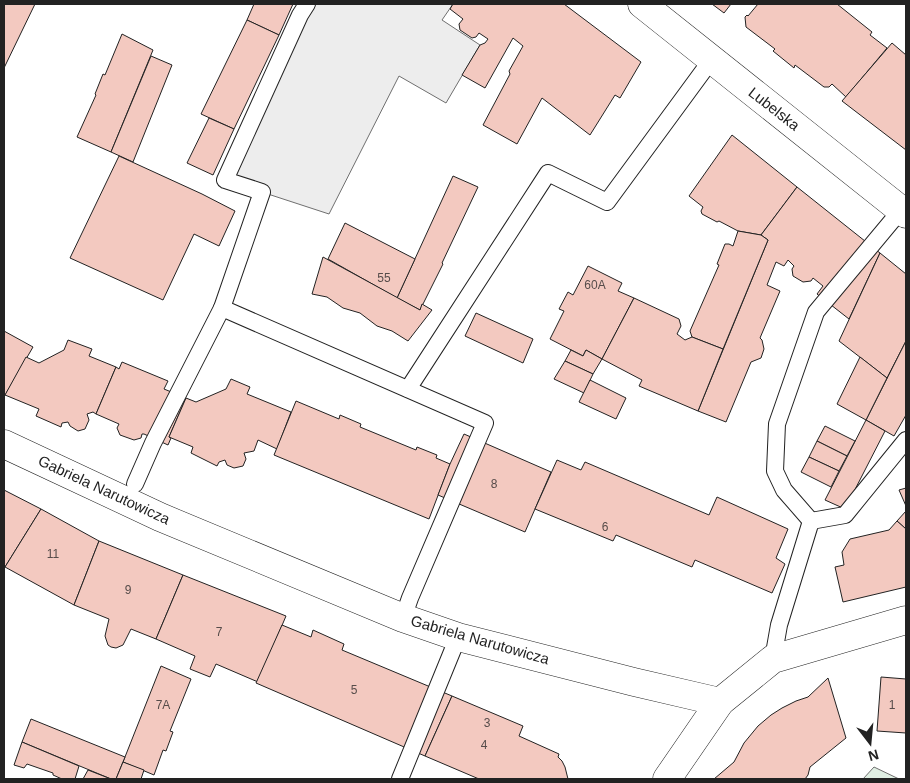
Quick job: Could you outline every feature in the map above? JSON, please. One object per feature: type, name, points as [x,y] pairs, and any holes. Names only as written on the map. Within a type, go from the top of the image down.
[{"type":"street","name":"Lubelska","points":[[642,4],[904,212]]},
{"type":"street","name":"Gabriela Narutowicza","points":[[4,444],[160,517],[403,618],[458,637],[720,702]]},
{"type":"street","points":[[666,779],[720,702],[773,659],[906,620]]},
{"type":"lane","points":[[135,484],[153,443],[222,308],[262,192],[225,180],[300,15],[307,4]]},
{"type":"lane","points":[[408,389],[548,173],[607,202],[712,59]]},
{"type":"lane","points":[[811,522],[784,490],[775,471],[777,424],[816,312],[904,212]]},
{"type":"lane","points":[[222,308],[485,423],[403,618]]},
{"type":"lane","points":[[811,522],[845,515],[906,440]]},
{"type":"lane","points":[[773,659],[778,626],[811,522]]},
{"type":"lane","points":[[400,779],[458,637]]},
{"type":"green space","points":[[874,767],[899,779],[863,779]]},
{"type":"shaded area","points":[[307,4],[453,4],[442,20],[480,45],[446,103],[399,76],[329,214],[225,180]]},
{"type":"building","points":[[4,4],[35,4],[4,68]]},
{"type":"building","points":[[254,4],[293,4],[279,35],[247,20]]},
{"type":"building","points":[[453,4],[564,4],[641,62],[620,98],[615,95],[590,135],[542,98],[517,144],[483,125],[523,46],[513,38],[485,88],[462,75],[480,45],[488,39],[479,33],[476,37],[472,38],[460,30],[459,24],[463,19],[450,9]]},
{"type":"building","points":[[712,4],[731,4],[724,13]]},
{"type":"building","points":[[758,4],[837,4],[872,32],[870,35],[887,48],[846,97],[832,84],[829,87],[824,87],[795,65],[794,68],[773,51],[775,49],[746,27],[745,17]]},
{"type":"building","points":[[247,20],[279,35],[234,129],[201,114]]},
{"type":"building","points":[[122,34],[153,50],[111,152],[77,137]]},
{"type":"building","points":[[892,43],[906,55],[906,150],[842,101]]},
{"type":"building","points":[[151,56],[172,65],[133,162],[111,152]]},
{"type":"building","points":[[209,118],[234,129],[213,175],[187,163]]},
{"type":"building","points":[[732,135],[797,187],[761,235],[738,231],[702,214],[703,207],[689,196]]},
{"type":"building","points":[[119,156],[235,211],[219,246],[194,234],[163,300],[70,258]]},
{"type":"building","points":[[453,176],[478,187],[420,310],[397,298]]},
{"type":"building","points":[[797,187],[880,253],[849,319],[817,294],[823,286],[813,278],[811,281],[803,282],[793,276],[792,269],[794,266],[788,260],[784,266],[776,262],[767,285],[780,291],[760,338],[764,349],[761,358],[751,362],[726,422],[698,411],[768,240],[761,235]]},
{"type":"building","points":[[345,223],[415,259],[397,298],[328,259]]},
{"type":"building","points":[[738,231],[761,235],[768,240],[723,349],[692,337],[690,331],[719,265],[717,264],[725,244],[733,246]]},
{"type":"building","points":[[880,253],[906,274],[906,341],[887,378],[839,341]]},
{"type":"building","points":[[323,257],[420,310],[422,304],[432,310],[408,341],[392,331],[377,326],[360,313],[343,308],[327,297],[312,294]]},
{"type":"building","points":[[588,266],[622,283],[618,291],[634,298],[602,359],[586,350],[583,356],[550,339],[564,311],[559,309],[568,292],[573,295]]},
{"type":"building","points":[[634,298],[679,319],[681,326],[677,334],[685,340],[692,337],[723,349],[698,411],[639,386],[642,380],[602,359]]},
{"type":"building","points":[[476,313],[533,339],[523,363],[465,336]]},
{"type":"building","points":[[4,331],[33,347],[4,397]]},
{"type":"building","points":[[68,340],[92,349],[89,356],[116,367],[96,414],[93,412],[87,414],[89,420],[85,429],[78,431],[70,426],[68,422],[62,423],[61,427],[36,416],[39,409],[5,395],[26,357],[39,363],[64,350]]},
{"type":"building","points":[[906,341],[906,415],[894,436],[866,420]]},
{"type":"building","points":[[571,350],[583,356],[586,350],[602,359],[593,374],[565,361]]},
{"type":"building","points":[[860,357],[887,378],[866,420],[837,404]]},
{"type":"building","points":[[565,361],[593,374],[584,393],[554,379]]},
{"type":"building","points":[[122,362],[168,381],[164,389],[186,398],[169,437],[171,438],[168,445],[144,434],[142,434],[141,438],[134,440],[120,435],[117,428],[119,424],[96,414],[116,367],[119,369]]},
{"type":"building","points":[[231,379],[250,387],[247,394],[291,412],[277,449],[258,440],[254,451],[244,453],[246,459],[243,466],[234,468],[227,465],[225,460],[219,462],[217,466],[191,453],[193,447],[169,437],[186,398],[196,402],[226,389]]},
{"type":"building","points":[[590,380],[626,398],[616,419],[579,402]]},
{"type":"building","points":[[296,401],[339,419],[340,415],[361,424],[360,427],[416,450],[417,447],[437,455],[436,458],[450,464],[429,519],[274,455]]},
{"type":"building","points":[[866,420],[885,431],[845,509],[825,500]]},
{"type":"building","points":[[825,426],[855,441],[847,456],[817,441]]},
{"type":"building","points":[[464,434],[551,472],[525,532],[438,495]]},
{"type":"building","points":[[817,441],[847,456],[839,471],[809,457]]},
{"type":"building","points":[[809,457],[839,471],[831,487],[801,472]]},
{"type":"building","points":[[557,460],[581,470],[585,462],[709,515],[717,497],[788,529],[776,558],[785,564],[772,593],[695,560],[692,567],[616,535],[613,541],[535,509]]},
{"type":"building","points":[[906,488],[906,506],[899,490]]},
{"type":"building","points":[[4,490],[41,509],[5,567],[4,566]]},
{"type":"building","points":[[41,509],[99,541],[74,605],[5,567]]},
{"type":"building","points":[[906,511],[906,529],[897,521]]},
{"type":"building","points":[[897,521],[906,529],[906,587],[843,602],[835,567],[844,565],[842,552],[850,539],[889,530]]},
{"type":"building","points":[[99,541],[183,575],[156,639],[131,629],[123,645],[116,648],[111,647],[108,645],[105,636],[109,619],[74,605]]},
{"type":"building","points":[[183,575],[286,616],[258,682],[216,664],[210,677],[190,669],[195,656],[156,639]]},
{"type":"building","points":[[282,625],[311,637],[313,630],[344,644],[342,650],[452,696],[425,756],[256,683]]},
{"type":"building","points":[[161,666],[191,679],[170,731],[173,732],[166,751],[163,750],[154,775],[123,762]]},
{"type":"building","points":[[881,677],[906,679],[906,733],[877,731]]},
{"type":"building","points":[[828,678],[846,738],[810,767],[805,779],[714,779],[734,762],[744,743],[758,726],[782,708],[808,697]]},
{"type":"building","points":[[452,696],[523,726],[519,736],[559,754],[558,757],[565,767],[568,779],[479,779],[425,756]]},
{"type":"building","points":[[31,719],[125,757],[116,779],[111,779],[22,742]]},
{"type":"building","points":[[22,742],[79,766],[75,779],[62,779],[53,775],[53,773],[27,764],[24,768],[14,765]]},
{"type":"building","points":[[123,762],[144,770],[141,779],[116,779]]},
{"type":"building","points":[[88,770],[111,779],[83,779]]}]
